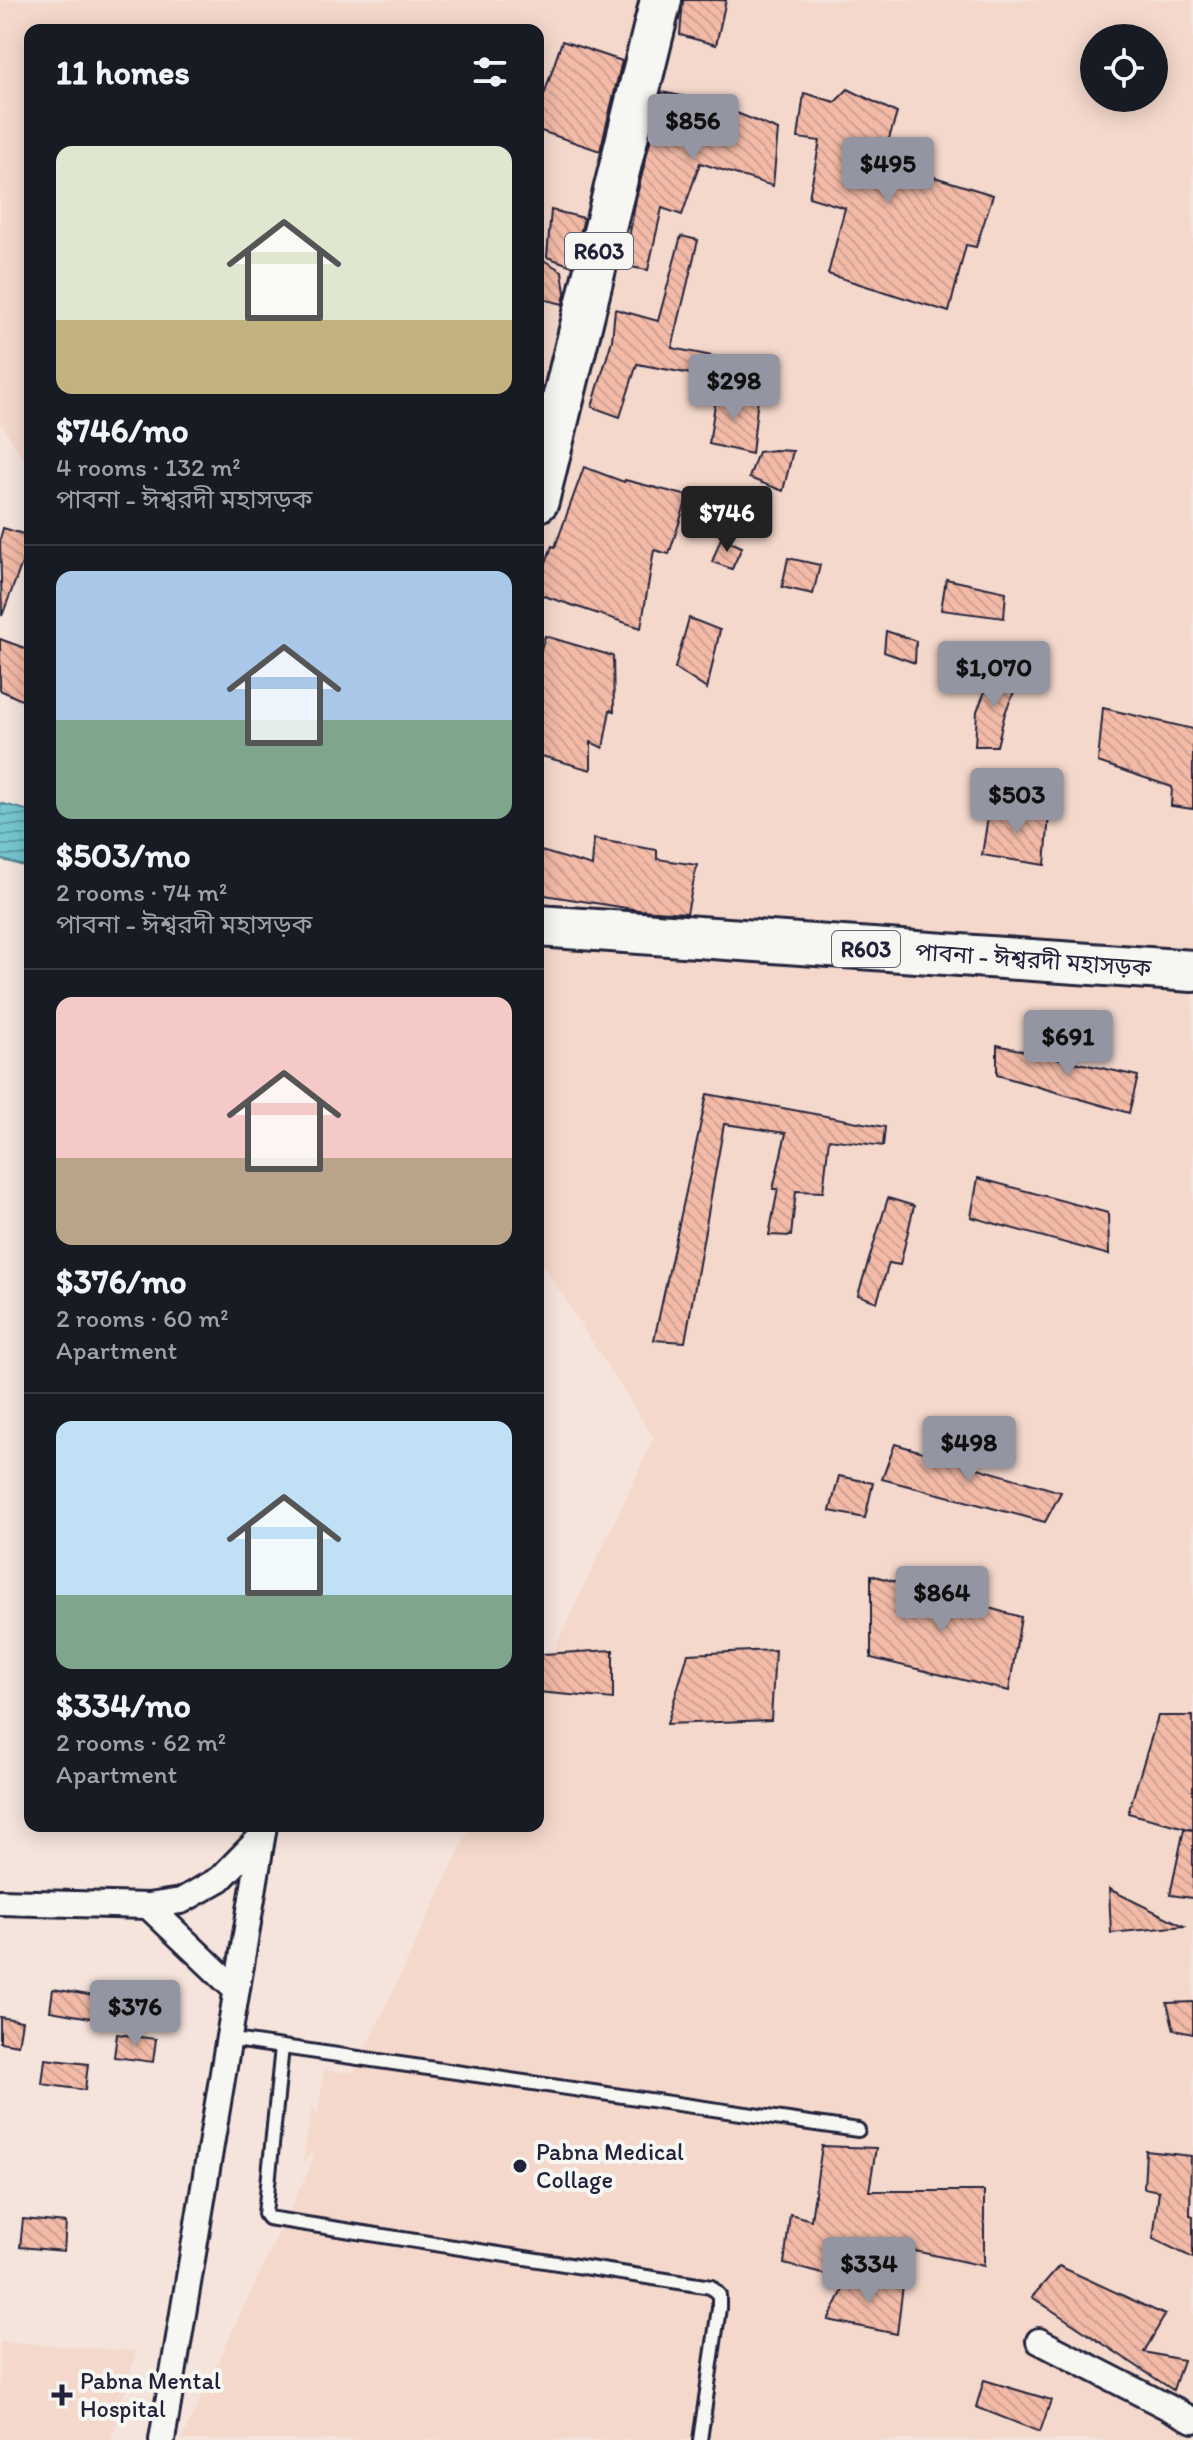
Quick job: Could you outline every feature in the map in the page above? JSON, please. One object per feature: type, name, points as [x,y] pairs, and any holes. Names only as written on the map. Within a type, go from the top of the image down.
[{"type":"main road","name":"R603","points":[[544,477],[661,0]]},
{"type":"main road","name":"পাবনা - ঈশ্বরদী মহাসড়ক","points":[[544,926],[1193,971]]},
{"type":"street","points":[[0,1902],[148,1906],[181,1901],[220,1879],[262,1832]]},
{"type":"street","points":[[162,2440],[263,1832]]},
{"type":"street","points":[[148,1906],[236,1990]]},
{"type":"street","points":[[1039,2341],[1193,2420]]},
{"type":"lane","points":[[227,2039],[858,2130]]},
{"type":"lane","points":[[282,2047],[265,2214],[268,2218],[711,2287],[719,2295],[719,2308],[700,2440]]},
{"type":"shaded area","points":[[0,0],[1193,0],[1193,2440],[181,2440],[313,2161],[313,2150],[303,2163],[312,2105],[318,2114],[324,2070],[354,2073],[468,1832],[544,1832],[544,1671],[654,1438],[544,1267],[544,24],[24,24],[24,459],[0,422]]},
{"type":"shaded area","name":"Pabna Mental Hospital","points":[[0,2342],[136,2351],[111,2440],[0,2440]]},
{"type":"water","points":[[0,803],[24,809],[24,866],[0,859]]},
{"type":"building","points":[[683,0],[726,0],[716,45],[680,35]]},
{"type":"building","points":[[562,41],[622,61],[600,151],[544,132],[544,95]]},
{"type":"building","points":[[848,89],[897,113],[882,161],[993,195],[976,247],[966,245],[949,312],[828,274],[845,208],[809,197],[820,141],[798,138],[804,93],[835,102]]},
{"type":"building","points":[[662,92],[710,102],[778,130],[773,186],[700,163],[682,215],[662,208],[648,270],[624,266],[636,199]]},
{"type":"building","points":[[551,210],[584,218],[572,266],[547,257]]},
{"type":"building","points":[[681,236],[698,240],[672,348],[722,358],[718,379],[637,364],[620,417],[592,407],[612,340],[615,309],[658,321]]},
{"type":"building","points":[[544,260],[562,271],[563,304],[544,299]]},
{"type":"building","points":[[717,391],[758,397],[752,454],[709,444]]},
{"type":"building","points":[[793,451],[783,491],[749,478],[758,452]]},
{"type":"building","points":[[584,467],[624,482],[688,496],[669,554],[654,550],[641,628],[544,596],[544,568],[552,546],[555,547]]},
{"type":"building","points":[[3,528],[24,534],[24,558],[2,616],[0,539]]},
{"type":"building","points":[[721,538],[742,547],[732,569],[712,562]]},
{"type":"building","points":[[788,558],[820,565],[813,594],[782,587]]},
{"type":"building","points":[[946,579],[1006,592],[1004,618],[941,610]]},
{"type":"building","points":[[689,618],[720,630],[707,689],[675,668]]},
{"type":"building","points":[[886,631],[916,641],[915,663],[884,652]]},
{"type":"building","points":[[545,636],[613,656],[614,711],[610,710],[603,748],[591,742],[591,770],[544,757]]},
{"type":"building","points":[[0,639],[24,648],[24,701],[0,690]]},
{"type":"building","points":[[993,672],[1019,680],[1005,713],[997,746],[975,746],[977,711]]},
{"type":"building","points":[[1103,708],[1193,729],[1193,809],[1171,806],[1172,787],[1098,762]]},
{"type":"building","points":[[989,810],[1049,814],[1045,865],[982,855]]},
{"type":"building","points":[[594,839],[657,850],[657,859],[697,865],[687,913],[639,910],[544,895],[544,852],[592,866]]},
{"type":"building","points":[[997,1045],[1138,1076],[1129,1113],[997,1075]]},
{"type":"building","points":[[707,1094],[885,1127],[883,1146],[829,1139],[823,1192],[796,1191],[791,1236],[769,1235],[778,1189],[773,1189],[786,1133],[724,1124],[685,1342],[654,1340]]},
{"type":"building","points":[[978,1178],[1108,1213],[1109,1255],[971,1217]]},
{"type":"building","points":[[888,1198],[914,1206],[900,1265],[889,1263],[877,1302],[858,1295]]},
{"type":"building","points":[[895,1444],[1061,1492],[1045,1522],[882,1479]]},
{"type":"building","points":[[839,1476],[873,1483],[865,1518],[830,1511]]},
{"type":"building","points":[[871,1575],[1021,1617],[1009,1691],[871,1658]]},
{"type":"building","points":[[613,1650],[613,1699],[544,1693],[544,1654]]},
{"type":"building","points":[[775,1650],[771,1720],[667,1724],[688,1654]]},
{"type":"building","points":[[1158,1716],[1193,1716],[1193,1830],[1128,1813]]},
{"type":"building","points":[[1184,1829],[1193,1830],[1193,1898],[1170,1895]]},
{"type":"building","points":[[1109,1889],[1184,1926],[1111,1933]]},
{"type":"building","points":[[53,1989],[95,1996],[91,2018],[50,2011]]},
{"type":"building","points":[[1193,2002],[1193,2034],[1174,2030],[1167,2003]]},
{"type":"building","points":[[0,2017],[22,2021],[18,2045],[0,2042]]},
{"type":"building","points":[[117,2034],[156,2039],[153,2062],[114,2057]]},
{"type":"building","points":[[45,2059],[88,2064],[85,2090],[42,2084]]},
{"type":"building","points":[[822,2146],[876,2148],[869,2191],[984,2191],[984,2266],[850,2237],[830,2276],[784,2264],[790,2214],[811,2220]]},
{"type":"building","points":[[1146,2151],[1191,2156],[1193,2258],[1153,2239],[1159,2191],[1144,2188]]},
{"type":"building","points":[[23,2219],[66,2223],[64,2251],[20,2247]]},
{"type":"building","points":[[1059,2266],[1165,2315],[1144,2352],[1183,2360],[1173,2390],[1032,2297]]},
{"type":"building","points":[[849,2278],[903,2285],[897,2334],[828,2320]]},
{"type":"building","points":[[984,2380],[1051,2400],[1040,2432],[976,2407]]},
{"type":"place","name":"Pabna Medical Collage","points":[[520,2166]]},
{"type":"place","name":"Pabna Mental Hospital","points":[[62,2395]]}]
